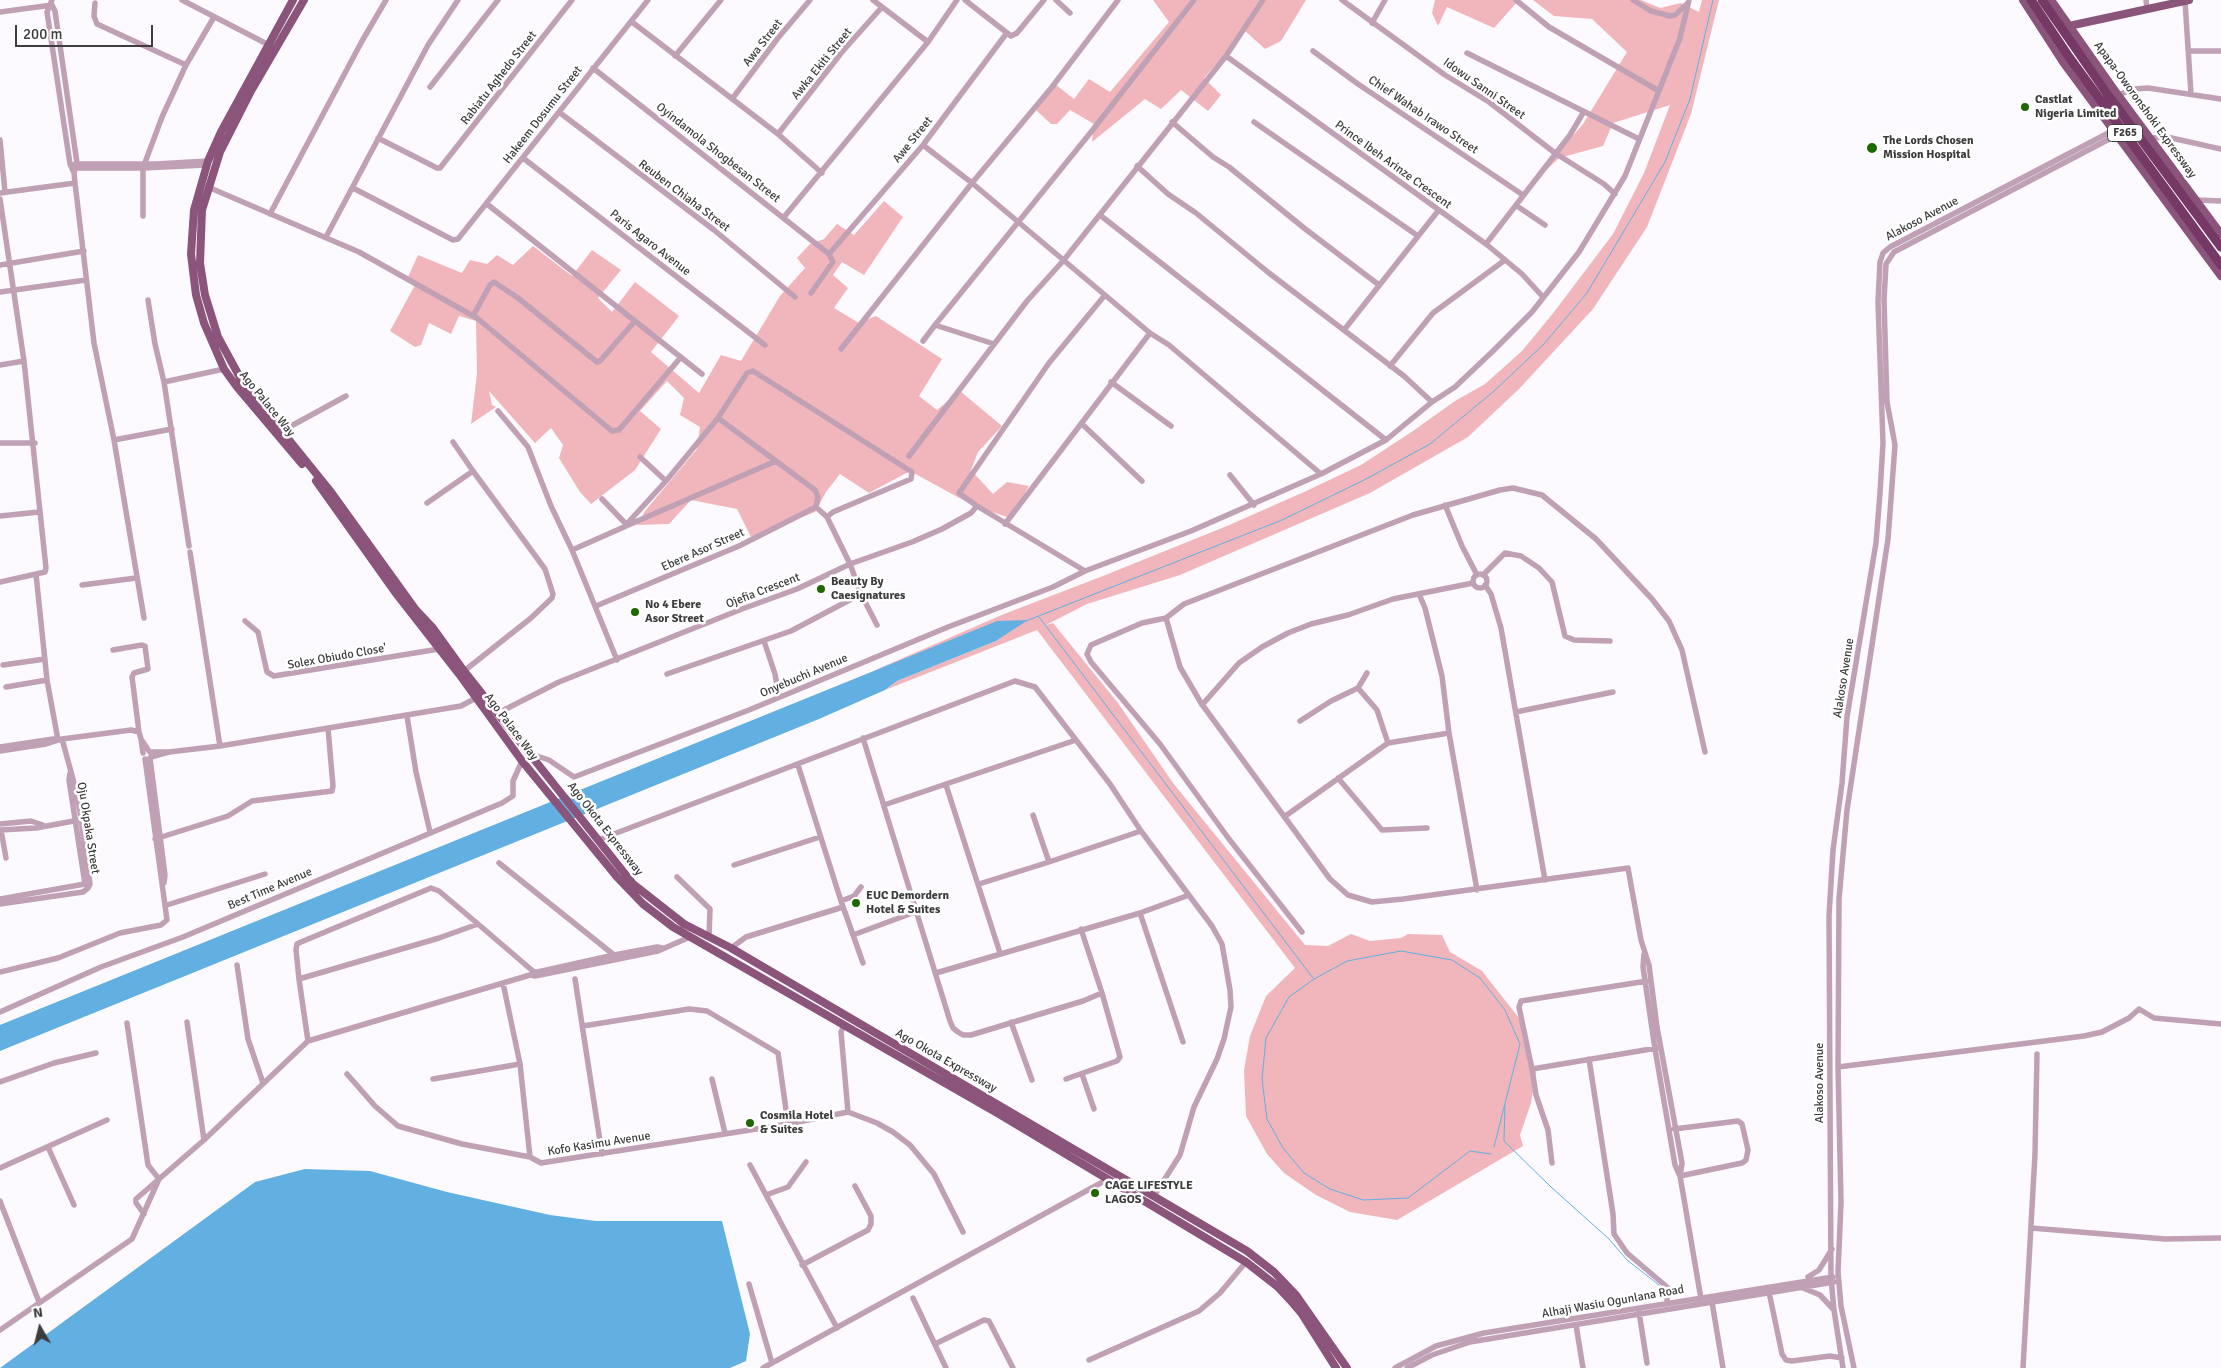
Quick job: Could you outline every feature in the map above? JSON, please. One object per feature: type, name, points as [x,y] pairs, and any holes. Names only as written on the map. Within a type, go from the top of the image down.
[{"type":"highway","name":"F265","points":[[2031,0],[2066,59],[2221,265]]},
{"type":"highway","name":"Apapa-Oworonshoki Expressway","points":[[2042,0],[2159,165],[2221,247]]},
{"type":"main road","name":"Ago Palace Way","points":[[293,0],[221,132],[207,163],[194,210],[191,254],[196,295],[204,323],[224,369],[237,387],[319,485],[395,592],[440,649],[530,771]]},
{"type":"main road","name":"Ago Palace Way","points":[[304,0],[251,91],[228,136],[208,187],[202,210],[200,263],[205,295],[213,325],[224,351],[243,383],[331,492],[416,610],[433,628],[464,671],[539,765]]},
{"type":"main road","points":[[2022,0],[2066,59],[2115,132],[2221,276]]},
{"type":"main road","name":"Apapa-Oworonshoki Expressway","points":[[2051,0],[2118,95],[2221,234]]},
{"type":"main road","points":[[2068,26],[2187,0]]},
{"type":"main road","name":"Ago Okota Expressway","points":[[539,765],[598,840],[604,855],[643,904],[659,918],[1108,1178],[1246,1262],[1278,1287],[1302,1314],[1336,1368]]},
{"type":"main road","name":"Ago Okota Expressway","points":[[530,771],[581,832],[633,884],[684,924],[731,948],[1240,1246],[1274,1272],[1296,1295],[1347,1367]]},
{"type":"street","points":[[182,0],[269,45]]},
{"type":"street","points":[[270,214],[362,41],[386,0]]},
{"type":"street","points":[[326,236],[428,45],[458,0]]},
{"type":"street","points":[[430,87],[498,0]]},
{"type":"street","name":"Rabiatu Aghedo Street","points":[[378,138],[440,168],[572,0]]},
{"type":"street","name":"Hakeem Dosumu Street","points":[[353,188],[453,240],[458,239],[648,0]]},
{"type":"street","points":[[675,56],[722,0]]},
{"type":"street","name":"Awa Street","points":[[732,98],[810,0]]},
{"type":"street","points":[[873,0],[928,42]]},
{"type":"street","points":[[784,217],[928,42],[958,0]]},
{"type":"street","points":[[965,0],[1006,34],[1015,36],[1044,0]]},
{"type":"street","points":[[1056,0],[1070,13]]},
{"type":"street","points":[[841,349],[972,183],[1052,87],[1118,0]]},
{"type":"street","points":[[923,341],[1194,0]]},
{"type":"street","points":[[909,456],[1027,301],[1063,261],[1226,56],[1263,0]]},
{"type":"street","name":"Idowu Sanni Street","points":[[1342,0],[1445,75],[1489,102],[1555,153],[1586,170],[1615,194]]},
{"type":"street","points":[[1372,23],[1385,0]]},
{"type":"street","points":[[1516,0],[1549,27],[1659,90]]},
{"type":"street","points":[[1633,0],[1651,12],[1670,16],[1675,15],[1689,2]]},
{"type":"street","points":[[2146,0],[2147,9]]},
{"type":"street","points":[[2187,0],[2190,94]]},
{"type":"street","points":[[0,12],[52,2],[55,11],[94,343],[114,440],[144,618]]},
{"type":"street","name":"Onyebuchi Avenue","points":[[531,754],[549,760],[574,777],[779,697],[948,627],[1053,587],[1085,571],[1254,505],[1321,474],[1386,440],[1432,402],[1455,387],[1532,312],[1579,252],[1615,194],[1627,170],[1680,38],[1689,2]]},
{"type":"street","points":[[95,3],[94,16],[97,24],[186,65]]},
{"type":"street","name":"Awka Ekiti Street","points":[[778,134],[842,52],[882,7]]},
{"type":"street","points":[[143,216],[144,166],[162,117],[186,65],[214,17]]},
{"type":"street","points":[[632,22],[778,134],[822,173]]},
{"type":"street","name":"Awe Street","points":[[829,254],[923,145],[1006,34]]},
{"type":"street","name":"Chief Wahab Irawo Street","points":[[1313,51],[1523,195]]},
{"type":"street","points":[[2189,51],[2221,51]]},
{"type":"street","points":[[1467,53],[1638,139]]},
{"type":"street","name":"Prince Ibeh Arinze Crescent","points":[[1226,56],[1298,110],[1363,153],[1438,211],[1486,244],[1522,274],[1543,297]]},
{"type":"street","name":"Oyindamola Shogbesan Street","points":[[593,68],[829,254]]},
{"type":"street","points":[[2118,95],[2142,88],[2221,98]]},
{"type":"street","name":"Reuben Chiaha Street","points":[[559,112],[714,230],[795,297]]},
{"type":"street","points":[[1486,244],[1570,135],[1583,112]]},
{"type":"street","points":[[1172,122],[1213,157],[1229,167],[1379,285]]},
{"type":"street","points":[[1254,122],[1418,236]]},
{"type":"street","name":"Alakoso Avenue","points":[[1843,1368],[1834,1310],[1841,1202],[1838,1067],[1839,899],[1843,841],[1888,539],[1895,443],[1888,415],[1885,266],[1889,257],[2115,132]]},
{"type":"street","name":"Alakoso Avenue","points":[[1854,1368],[1835,1278],[1832,1248],[1829,916],[1833,850],[1842,783],[1847,717],[1876,543],[1883,443],[1878,302],[1879,271],[1883,253],[1890,247],[1996,190],[2115,132]]},
{"type":"street","points":[[2150,138],[2167,137],[2221,148]]},
{"type":"street","points":[[0,140],[3,193],[75,183]]},
{"type":"street","points":[[923,145],[972,183],[1150,333],[1169,345],[1321,474]]},
{"type":"street","name":"Paris Agaro Avenue","points":[[523,158],[765,345]]},
{"type":"street","points":[[74,168],[207,163]]},
{"type":"street","points":[[1137,166],[1168,194],[1196,213],[1417,387],[1432,402]]},
{"type":"street","points":[[208,187],[326,236],[359,252],[473,316],[612,432],[619,430],[681,357]]},
{"type":"street","points":[[0,199],[35,443],[39,512],[46,568],[45,572],[0,582]]},
{"type":"street","points":[[2197,200],[2221,201]]},
{"type":"street","points":[[487,204],[702,374]]},
{"type":"street","points":[[1517,206],[1545,225]]},
{"type":"street","points":[[1344,330],[1438,211]]},
{"type":"street","points":[[1100,214],[1386,440]]},
{"type":"street","points":[[0,265],[84,252]]},
{"type":"street","points":[[811,293],[833,262],[829,254]]},
{"type":"street","points":[[1390,366],[1433,313],[1505,260]]},
{"type":"street","points":[[0,292],[86,280]]},
{"type":"street","points":[[473,316],[490,285],[494,282],[518,298],[597,362],[600,361],[634,321]]},
{"type":"street","points":[[1085,571],[975,508],[959,491],[1049,363],[1105,295]]},
{"type":"street","points":[[148,300],[172,429],[220,746]]},
{"type":"street","points":[[935,325],[994,344]]},
{"type":"street","points":[[1005,524],[1082,424],[1110,382],[1150,333]]},
{"type":"street","points":[[0,365],[24,361]]},
{"type":"street","points":[[164,382],[224,369]]},
{"type":"street","points":[[625,525],[666,481],[718,418],[747,373],[753,371],[912,472],[911,479],[833,512],[827,517]]},
{"type":"street","points":[[1110,382],[1171,426]]},
{"type":"street","points":[[282,431],[346,396]]},
{"type":"street","points":[[498,411],[526,442],[551,506],[572,550],[617,660]]},
{"type":"street","points":[[718,418],[815,490],[818,497],[816,507],[827,517],[877,625]]},
{"type":"street","points":[[1082,424],[1142,481]]},
{"type":"street","points":[[114,440],[172,429]]},
{"type":"street","points":[[453,442],[545,569],[554,594],[552,598],[516,630],[464,671]]},
{"type":"street","points":[[0,443],[35,443]]},
{"type":"street","points":[[1883,443],[1895,443]]},
{"type":"street","points":[[640,457],[666,481]]},
{"type":"street","points":[[572,550],[625,525],[776,461]]},
{"type":"street","points":[[427,503],[473,471]]},
{"type":"street","points":[[1230,475],[1254,505]]},
{"type":"street","points":[[1302,932],[1229,839],[1160,744],[1088,657],[1087,654],[1096,642],[1142,623],[1166,618],[1184,604],[1413,515],[1513,488],[1542,495],[1596,539],[1652,599],[1675,631],[1689,677],[1705,752]]},
{"type":"street","points":[[602,499],[625,525]]},
{"type":"street","points":[[1445,505],[1462,546],[1480,575],[1486,579],[1485,585],[1491,594],[1501,628],[1544,880]]},
{"type":"street","name":"Ebere Asor Street","points":[[596,606],[739,546],[816,507]]},
{"type":"street","name":"Ojefia Crescent","points":[[498,713],[559,682],[797,589],[850,564],[912,542],[942,529],[975,508]]},
{"type":"street","points":[[0,516],[39,512]]},
{"type":"street","points":[[1473,583],[1473,579],[1505,553],[1521,556],[1539,568],[1552,582],[1565,636],[1574,640],[1610,641]]},
{"type":"street","name":"Oju Okpaka Street","points":[[36,574],[47,680],[60,739],[73,779],[90,884],[83,892],[55,893]]},
{"type":"street","points":[[82,585],[136,578]]},
{"type":"street","points":[[1473,583],[1478,587],[1485,585]]},
{"type":"street","points":[[1202,705],[1239,664],[1276,639],[1321,621],[1348,615],[1393,599],[1473,583]]},
{"type":"street","points":[[667,674],[791,631],[861,594]]},
{"type":"street","points":[[1419,594],[1425,608],[1442,676],[1449,733],[1477,890]]},
{"type":"street","points":[[1166,618],[1180,667],[1202,705],[1335,885],[1355,898],[1372,902],[1477,890],[1628,868],[1644,954],[1642,962],[1648,981],[1672,1129],[1682,1163],[1680,1176],[1702,1304]]},
{"type":"street","name":"Solex Obiudo Close'","points":[[245,621],[258,632],[267,672],[274,676],[440,649]]},
{"type":"street","points":[[764,641],[775,674],[779,697]]},
{"type":"street","points":[[0,972],[58,958],[120,934],[165,923],[168,915],[164,883],[165,875],[158,839],[148,755],[138,732],[132,677],[134,674],[148,669],[145,646],[113,650]]},
{"type":"street","points":[[1859,649],[1870,650]]},
{"type":"street","points":[[3,664],[45,659]]},
{"type":"street","points":[[1300,721],[1331,701],[1358,688],[1367,673]]},
{"type":"street","points":[[6,686],[47,680]]},
{"type":"street","points":[[598,840],[1015,681],[1035,687],[1110,784],[1141,831],[1212,926],[1222,944],[1231,1007],[1224,1039],[1217,1059],[1194,1107],[1180,1155],[1154,1196]]},
{"type":"street","points":[[1358,688],[1377,710],[1388,744]]},
{"type":"street","points":[[1516,712],[1614,692]]},
{"type":"street","points":[[148,755],[220,746],[407,716],[462,706],[476,698]]},
{"type":"street","points":[[407,716],[416,772],[430,832]]},
{"type":"street","points":[[158,839],[228,816],[252,801],[332,791],[328,728]]},
{"type":"street","points":[[0,746],[131,730],[138,732]]},
{"type":"street","points":[[1284,817],[1388,744],[1449,733]]},
{"type":"street","points":[[863,738],[915,912],[953,1028],[964,1035],[971,1035],[1083,1001],[1102,993]]},
{"type":"street","points":[[0,750],[46,744],[60,739]]},
{"type":"street","points":[[884,805],[1076,740]]},
{"type":"street","name":"Best Time Avenue","points":[[0,1012],[101,967],[191,934],[502,803],[513,796],[513,781],[522,761]]},
{"type":"street","points":[[798,765],[820,837],[863,963]]},
{"type":"street","points":[[1338,778],[1382,830],[1427,828]]},
{"type":"street","points":[[1842,783],[1852,783]]},
{"type":"street","points":[[946,785],[1000,953]]},
{"type":"street","points":[[1033,815],[1049,862]]},
{"type":"street","points":[[6,858],[0,828],[36,828],[42,825],[79,820]]},
{"type":"street","points":[[979,884],[1141,831]]},
{"type":"street","points":[[734,865],[820,837]]},
{"type":"street","points":[[499,863],[614,957]]},
{"type":"street","points":[[167,905],[265,874]]},
{"type":"street","points":[[677,877],[710,909],[709,937]]},
{"type":"street","points":[[731,948],[746,937],[842,904],[854,896],[861,887]]},
{"type":"street","points":[[308,1041],[299,979],[297,944],[430,888],[439,890],[533,974]]},
{"type":"street","points":[[0,899],[55,893]]},
{"type":"street","points":[[0,904],[55,893]]},
{"type":"street","points":[[936,973],[1140,912],[1189,895]]},
{"type":"street","points":[[853,935],[915,912]]},
{"type":"street","points":[[1140,912],[1183,1042]]},
{"type":"street","points":[[299,979],[439,938],[478,924]]},
{"type":"street","points":[[1066,1079],[1117,1061],[1120,1057],[1081,929]]},
{"type":"street","points":[[144,1214],[136,1203],[136,1199],[204,1140],[308,1041],[503,982],[657,947],[663,948],[690,937]]},
{"type":"street","points":[[237,966],[248,1039],[264,1083]]},
{"type":"street","points":[[575,979],[602,1154]]},
{"type":"street","points":[[1552,1163],[1548,1130],[1536,1095],[1519,1007],[1522,1001],[1648,981]]},
{"type":"street","points":[[503,982],[520,1064],[530,1157]]},
{"type":"street","points":[[583,1026],[689,1009],[707,1011],[778,1053],[788,1124]]},
{"type":"street","points":[[1838,1067],[2084,1036],[2102,1032],[2129,1018],[2139,1009],[2154,1018],[2221,1024]]},
{"type":"street","points":[[187,1022],[204,1140]]},
{"type":"street","points":[[1011,1022],[1032,1080]]},
{"type":"street","points":[[127,1023],[148,1165],[159,1179]]},
{"type":"street","points":[[844,1025],[842,1038],[848,1112],[885,1127],[910,1145],[934,1174],[963,1232]]},
{"type":"street","points":[[1532,1069],[1658,1048]]},
{"type":"street","points":[[0,1082],[45,1066],[96,1053]]},
{"type":"street","points":[[2023,1368],[2036,1121],[2037,1054]]},
{"type":"street","points":[[1589,1059],[1613,1214],[1614,1234],[1627,1253],[1667,1287],[1667,1303]]},
{"type":"street","points":[[433,1079],[520,1064]]},
{"type":"street","name":"Kofo Kasimu Avenue","points":[[347,1074],[375,1106],[398,1126],[462,1144],[530,1157],[541,1163],[788,1124],[848,1112]]},
{"type":"street","points":[[1082,1074],[1094,1109]]},
{"type":"street","points":[[712,1079],[725,1133]]},
{"type":"street","points":[[0,1168],[107,1120]]},
{"type":"street","points":[[1672,1129],[1738,1121],[1742,1124],[1748,1150],[1746,1160],[1742,1163],[1680,1176]]},
{"type":"street","points":[[48,1147],[74,1206]]},
{"type":"street","points":[[766,1196],[788,1187],[806,1162]]},
{"type":"street","points":[[750,1166],[837,1328]]},
{"type":"street","points":[[763,1368],[1108,1178]]},
{"type":"street","points":[[0,1330],[132,1239],[159,1179]]},
{"type":"street","points":[[802,1265],[868,1230],[871,1224],[871,1216],[856,1186]]},
{"type":"street","points":[[0,1201],[40,1302]]},
{"type":"street","points":[[2031,1228],[2165,1239],[2221,1238]]},
{"type":"street","points":[[1832,1248],[1819,1270],[1800,1284],[1816,1292],[1834,1310]]},
{"type":"street","points":[[1089,1360],[1199,1311],[1220,1293],[1246,1262]]},
{"type":"street","name":"Alhaji Wasiu Ogunlana Road","points":[[1395,1368],[1436,1346],[1468,1336],[1639,1311],[1702,1304],[1769,1292],[1822,1277],[1835,1278]]},
{"type":"street","points":[[749,1284],[772,1363]]},
{"type":"street","name":"Alhaji Wasiu Ogunlana Road","points":[[1407,1368],[1432,1355],[1470,1342],[1576,1325],[1667,1303],[1701,1297],[1800,1284]]},
{"type":"street","points":[[1769,1292],[1782,1354],[1786,1360],[1792,1361],[1830,1356],[1842,1358]]},
{"type":"street","points":[[913,1298],[946,1368]]},
{"type":"street","points":[[1712,1302],[1722,1368]]},
{"type":"street","points":[[1639,1311],[1648,1363]]},
{"type":"street","points":[[935,1344],[984,1320],[989,1320],[1013,1368]]},
{"type":"street","points":[[1576,1325],[1583,1368]]},
{"type":"shaded area","points":[[1153,0],[1306,0],[1281,41],[1265,49],[1245,31],[1204,78],[1221,95],[1208,111],[1181,90],[1161,109],[1145,99],[1092,142],[1094,124],[1070,110],[1057,124],[1051,124],[1036,110],[1055,84],[1074,99],[1089,79],[1110,92],[1169,22]]},
{"type":"shaded area","points":[[1435,0],[1519,0],[1494,28],[1447,7],[1438,26],[1432,13]]},
{"type":"shaded area","points":[[1533,0],[1641,0],[1660,8],[1681,3],[1699,12],[1702,0],[1719,0],[1691,114],[1647,227],[1593,309],[1519,389],[1468,437],[1370,493],[1180,575],[1087,604],[1046,625],[1053,623],[1118,703],[1173,783],[1305,945],[1328,946],[1351,934],[1370,941],[1401,938],[1408,934],[1442,935],[1450,952],[1482,971],[1519,1018],[1536,1072],[1531,1103],[1520,1135],[1523,1146],[1397,1220],[1350,1212],[1316,1195],[1284,1173],[1267,1154],[1246,1116],[1244,1070],[1250,1036],[1266,996],[1295,968],[1037,630],[885,690],[897,681],[996,641],[1027,620],[873,671],[1004,614],[1227,526],[1361,465],[1455,401],[1485,384],[1522,351],[1613,234],[1644,173],[1670,105],[1613,123],[1603,146],[1559,158],[1528,188],[1583,124],[1627,52],[1592,19],[1554,16]]},
{"type":"shaded area","points":[[884,201],[903,217],[864,275],[842,262],[833,275],[848,288],[834,308],[859,323],[876,316],[942,359],[919,396],[937,410],[960,391],[1002,426],[978,452],[971,470],[993,494],[1007,482],[1029,486],[1010,518],[974,506],[910,471],[869,493],[840,474],[826,492],[815,512],[751,537],[737,509],[691,500],[669,524],[637,525],[645,511],[697,449],[700,427],[680,415],[684,398],[667,381],[640,411],[661,429],[635,470],[591,504],[580,492],[559,458],[563,445],[551,428],[535,443],[489,391],[492,405],[496,407],[471,424],[477,373],[476,321],[459,316],[451,334],[429,323],[421,345],[415,347],[390,331],[415,285],[408,277],[418,255],[462,273],[470,260],[487,264],[497,255],[513,265],[533,246],[572,276],[592,250],[621,270],[598,298],[612,312],[635,282],[679,316],[651,352],[699,393],[721,355],[741,361],[780,296],[805,268],[797,258],[810,244],[824,239],[837,224],[854,235]]},
{"type":"water","points":[[1028,620],[996,641],[897,681],[885,690],[819,719],[0,1051],[0,1025],[997,621]]},
{"type":"water","points":[[305,1169],[370,1171],[447,1192],[550,1215],[596,1221],[722,1221],[750,1334],[746,1361],[730,1368],[0,1368],[255,1182]]},
{"type":"waterway","points":[[1026,621],[1282,520],[1366,479],[1430,444],[1493,392],[1544,344],[1587,293],[1665,162],[1690,99],[1713,0]]},
{"type":"waterway","points":[[1039,617],[1313,978]]},
{"type":"waterway","points":[[1491,1154],[1470,1151],[1408,1198],[1363,1200],[1330,1189],[1304,1173],[1283,1148],[1267,1119],[1262,1079],[1266,1038],[1289,997],[1314,979],[1347,961],[1401,951],[1452,960],[1480,978],[1505,1010],[1520,1044],[1494,1147]]},
{"type":"waterway","points":[[1505,1106],[1504,1141],[1551,1187],[1609,1239],[1627,1260],[1659,1285]]},
{"type":"place","name":"Castlat Nigeria Limited","points":[[2025,107]]},
{"type":"place","name":"The Lords Chosen Mission Hospital","points":[[1872,148]]},
{"type":"place","name":"Beauty By Caesignatures","points":[[821,589]]},
{"type":"place","name":"No 4 Ebere Asor Street","points":[[635,612]]},
{"type":"place","name":"EUC Demordern Hotel & Suites","points":[[856,903]]},
{"type":"place","name":"Cosmila Hotel & Suites","points":[[750,1123]]},
{"type":"place","name":"CAGE LIFESTYLE LAGOS","points":[[1095,1193]]}]
